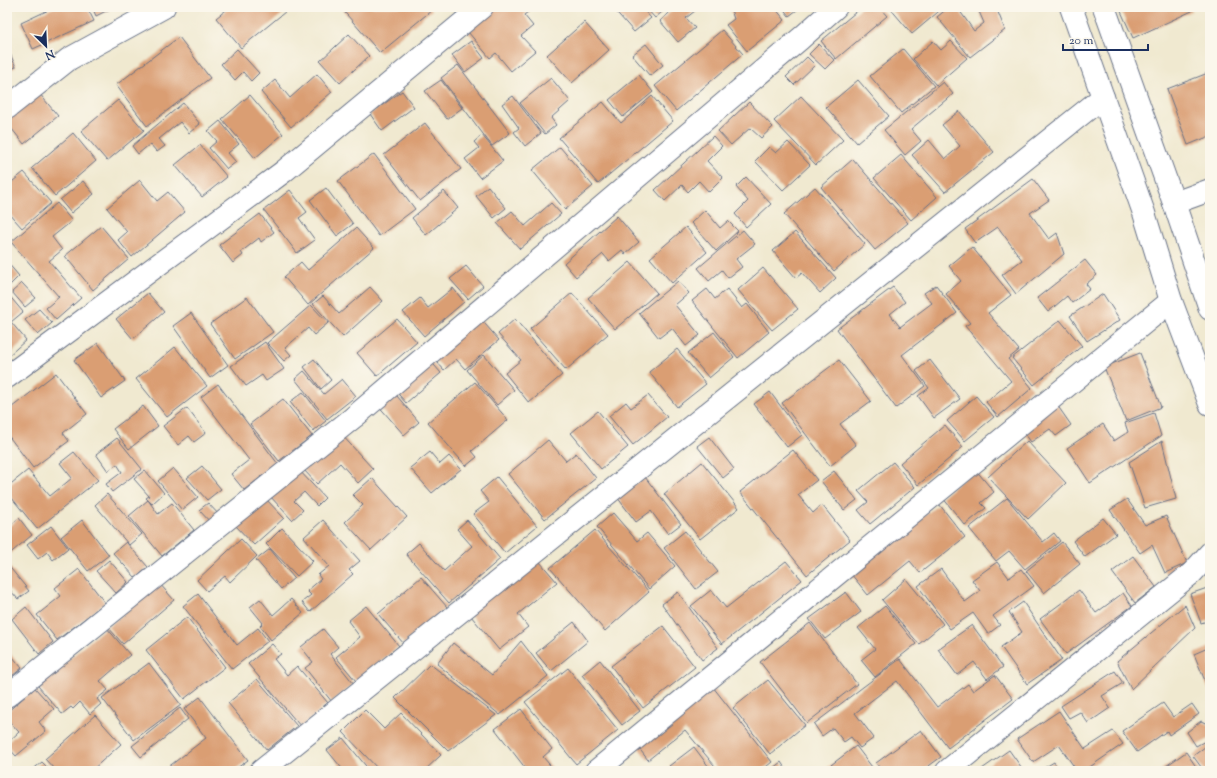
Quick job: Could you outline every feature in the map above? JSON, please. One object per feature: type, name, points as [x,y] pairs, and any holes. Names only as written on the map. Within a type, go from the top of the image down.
[{"type":"street","points":[[7,108],[69,59],[164,7]]},
{"type":"street","points":[[7,378],[283,172],[482,7]]},
{"type":"street","points":[[7,696],[354,417],[836,7]]},
{"type":"street","points":[[1071,7],[1144,213],[1171,301],[1210,404]]},
{"type":"street","points":[[1104,7],[1210,309]]},
{"type":"street","points":[[262,771],[1103,97]]},
{"type":"street","points":[[1174,203],[1210,190]]},
{"type":"street","points":[[596,771],[1171,301]]},
{"type":"street","points":[[947,771],[1192,573],[1210,553]]},
{"type":"building","points":[[55,7],[87,7],[94,21],[33,49],[21,23]]},
{"type":"building","points":[[92,7],[114,7],[96,16]]},
{"type":"building","points":[[230,7],[291,7],[241,48],[216,18]]},
{"type":"building","points":[[340,7],[430,7],[432,10],[380,53]]},
{"type":"building","points":[[497,7],[530,7],[532,9],[524,15],[533,26],[521,36],[535,51],[511,71],[496,53],[490,58],[468,32]]},
{"type":"building","points":[[612,7],[641,7],[651,18],[634,32]]},
{"type":"building","points":[[645,7],[668,7],[655,18]]},
{"type":"building","points":[[676,7],[700,7],[686,18],[695,28],[678,42],[660,21]]},
{"type":"building","points":[[730,7],[774,7],[785,20],[747,51],[726,25],[734,19]]},
{"type":"building","points":[[782,7],[801,7],[789,16]]},
{"type":"building","points":[[862,7],[879,7],[887,16],[836,59],[821,41]]},
{"type":"building","points":[[889,7],[944,7],[912,34]]},
{"type":"building","points":[[949,7],[957,7],[974,31],[984,23],[977,7],[996,7],[1005,30],[970,57],[937,17]]},
{"type":"building","points":[[1119,7],[1191,7],[1192,11],[1133,38]]},
{"type":"building","points":[[584,22],[609,50],[572,83],[547,55]]},
{"type":"building","points":[[722,30],[743,54],[676,111],[655,86]]},
{"type":"building","points":[[349,34],[369,56],[340,83],[320,61]]},
{"type":"building","points":[[179,37],[210,78],[147,126],[116,85]]},
{"type":"building","points":[[471,41],[484,58],[465,72],[452,55]]},
{"type":"building","points":[[933,41],[941,50],[951,41],[967,58],[936,85],[913,59]]},
{"type":"building","points":[[646,44],[663,65],[650,76],[632,55]]},
{"type":"building","points":[[819,44],[834,60],[825,69],[809,54]]},
{"type":"building","points":[[7,47],[16,67],[7,71]]},
{"type":"building","points":[[237,49],[259,73],[251,81],[243,72],[235,80],[221,64]]},
{"type":"building","points":[[903,49],[934,86],[901,113],[870,76]]},
{"type":"building","points":[[807,57],[815,65],[794,85],[786,77]]},
{"type":"building","points":[[458,65],[510,133],[492,146],[441,78]]},
{"type":"building","points":[[1208,73],[1210,78],[1210,136],[1188,145],[1167,89]]},
{"type":"building","points":[[317,74],[332,92],[291,127],[261,92],[275,80],[290,98]]},
{"type":"building","points":[[639,75],[653,92],[623,117],[609,100]]},
{"type":"building","points":[[551,78],[570,101],[551,118],[556,125],[545,134],[520,103]]},
{"type":"building","points":[[441,80],[462,108],[447,119],[425,91]]},
{"type":"building","points":[[858,80],[889,116],[857,143],[826,107]]},
{"type":"building","points":[[943,82],[953,94],[911,129],[921,141],[905,155],[884,130]]},
{"type":"building","points":[[402,91],[414,107],[382,131],[370,114]]},
{"type":"building","points":[[39,93],[58,116],[24,144],[7,123],[7,118]]},
{"type":"building","points":[[250,95],[283,134],[255,158],[222,119]]},
{"type":"building","points":[[513,96],[541,133],[525,146],[514,132],[519,128],[502,104]]},
{"type":"building","points":[[652,96],[673,121],[598,184],[559,138],[603,102],[621,123]]},
{"type":"building","points":[[801,96],[843,140],[816,165],[774,121]]},
{"type":"building","points":[[118,100],[144,130],[107,161],[81,131]]},
{"type":"building","points":[[749,102],[773,127],[761,138],[750,128],[731,145],[718,131]]},
{"type":"building","points":[[183,103],[200,124],[189,133],[180,122],[159,139],[165,146],[157,152],[150,144],[138,154],[132,146]]},
{"type":"building","points":[[959,111],[994,152],[945,192],[912,155],[929,140],[945,159],[960,146],[942,125]]},
{"type":"building","points":[[220,121],[239,144],[228,153],[236,162],[227,169],[209,148],[217,141],[208,131]]},
{"type":"building","points":[[425,123],[461,169],[420,201],[384,155]]},
{"type":"building","points":[[73,133],[96,161],[55,196],[32,168]]},
{"type":"building","points":[[482,135],[503,161],[480,178],[465,159],[479,148],[474,142]]},
{"type":"building","points":[[713,136],[722,146],[707,161],[723,178],[709,192],[699,181],[688,192],[682,185],[665,201],[655,190]]},
{"type":"building","points":[[788,142],[810,165],[783,190],[755,161],[769,147],[776,153]]},
{"type":"building","points":[[200,145],[227,177],[202,197],[175,165]]},
{"type":"building","points":[[560,147],[593,186],[565,210],[532,170]]},
{"type":"building","points":[[374,154],[415,209],[379,236],[338,181]]},
{"type":"building","points":[[901,155],[937,197],[911,220],[874,178]]},
{"type":"building","points":[[853,159],[908,223],[875,250],[821,187]]},
{"type":"building","points":[[24,172],[51,203],[22,228],[7,211],[7,186]]},
{"type":"building","points":[[746,177],[771,204],[746,227],[735,214],[748,201],[736,187]]},
{"type":"building","points":[[1033,179],[1049,200],[1030,213],[1049,239],[1057,233],[1064,254],[1016,294],[1002,275],[1022,260],[998,227],[975,243],[965,229]]},
{"type":"building","points":[[140,180],[157,201],[168,192],[185,212],[132,257],[118,240],[127,232],[107,208]]},
{"type":"building","points":[[83,181],[94,194],[71,213],[60,200]]},
{"type":"building","points":[[488,186],[506,208],[494,218],[476,196]]},
{"type":"building","points":[[815,187],[865,244],[834,271],[784,214]]},
{"type":"building","points":[[326,188],[353,224],[337,236],[310,200]]},
{"type":"building","points":[[290,190],[307,212],[299,218],[315,240],[297,253],[264,210]]},
{"type":"building","points":[[444,191],[458,208],[426,235],[412,218]]},
{"type":"building","points":[[57,203],[72,221],[52,237],[62,250],[49,261],[81,298],[56,320],[46,308],[59,297],[11,242]]},
{"type":"building","points":[[551,203],[561,214],[520,249],[497,223],[512,211],[525,226]]},
{"type":"building","points":[[705,210],[720,228],[728,221],[738,231],[716,251],[691,223]]},
{"type":"building","points":[[260,214],[274,232],[261,242],[259,238],[241,252],[243,255],[233,263],[219,245]]},
{"type":"building","points":[[617,216],[639,242],[625,254],[622,250],[609,261],[603,254],[576,277],[564,263]]},
{"type":"building","points":[[101,226],[129,259],[93,290],[65,256]]},
{"type":"building","points":[[686,227],[707,252],[672,283],[650,258]]},
{"type":"building","points":[[356,228],[374,248],[308,305],[284,277],[301,262],[308,270]]},
{"type":"building","points":[[743,230],[755,244],[736,259],[742,267],[728,278],[722,270],[709,281],[698,268]]},
{"type":"building","points":[[795,232],[836,278],[820,293],[802,273],[796,278],[773,251]]},
{"type":"building","points":[[972,247],[1011,295],[988,313],[1019,350],[1008,359],[1032,388],[998,417],[986,402],[1011,381],[965,326],[970,323],[946,294],[961,281],[949,266]]},
{"type":"building","points":[[1085,260],[1097,275],[1086,284],[1090,289],[1072,303],[1067,296],[1048,312],[1037,298]]},
{"type":"building","points":[[7,262],[19,276],[8,287],[7,286]]},
{"type":"building","points":[[630,262],[657,293],[615,329],[588,298]]},
{"type":"building","points":[[466,266],[483,286],[468,299],[450,279]]},
{"type":"building","points":[[763,268],[798,309],[772,330],[738,290]]},
{"type":"building","points":[[678,281],[689,293],[675,305],[700,335],[686,346],[672,328],[659,338],[639,313]]},
{"type":"building","points":[[22,283],[36,298],[25,307],[12,292]]},
{"type":"building","points":[[936,285],[957,313],[902,355],[925,386],[896,408],[837,329],[893,287],[905,302],[890,314],[900,327],[932,303],[924,293]]},
{"type":"building","points":[[370,287],[383,301],[343,337],[313,304],[323,296],[339,314]]},
{"type":"building","points":[[453,288],[464,302],[424,336],[403,312],[420,298],[428,308]]},
{"type":"building","points":[[707,289],[715,299],[727,289],[742,308],[747,304],[769,332],[738,358],[692,301]]},
{"type":"building","points":[[7,293],[23,312],[11,322],[26,340],[7,357]]},
{"type":"building","points":[[148,293],[164,312],[133,339],[116,319]]},
{"type":"building","points":[[572,293],[608,334],[566,370],[530,329]]},
{"type":"building","points":[[1103,294],[1120,320],[1087,341],[1070,316]]},
{"type":"building","points":[[247,297],[273,332],[235,359],[210,324]]},
{"type":"building","points":[[311,305],[328,323],[314,335],[308,328],[285,348],[291,355],[284,361],[267,343]]},
{"type":"building","points":[[39,309],[52,323],[38,335],[25,320]]},
{"type":"building","points":[[191,313],[228,365],[210,378],[173,326]]},
{"type":"building","points":[[478,316],[499,340],[465,369],[456,359],[444,370],[431,355]]},
{"type":"building","points":[[397,319],[417,342],[377,376],[357,353]]},
{"type":"building","points":[[515,319],[562,375],[529,403],[505,373],[521,360],[498,334]]},
{"type":"building","points":[[1060,320],[1082,346],[1034,385],[1012,358]]},
{"type":"building","points":[[714,332],[734,357],[709,378],[688,353]]},
{"type":"building","points":[[265,342],[284,369],[266,381],[262,375],[246,386],[231,366]]},
{"type":"building","points":[[98,343],[125,381],[101,398],[74,360]]},
{"type":"building","points":[[175,347],[207,386],[167,417],[136,379]]},
{"type":"building","points":[[677,349],[706,384],[677,407],[649,372]]},
{"type":"building","points":[[1140,353],[1161,407],[1126,421],[1104,367]]},
{"type":"building","points":[[484,355],[514,390],[497,405],[467,370]]},
{"type":"building","points":[[428,358],[441,373],[406,403],[393,388]]},
{"type":"building","points":[[314,359],[331,380],[321,389],[304,367]]},
{"type":"building","points":[[839,360],[871,401],[840,424],[856,445],[830,466],[782,403]]},
{"type":"building","points":[[930,360],[960,399],[934,418],[918,396],[929,388],[916,371]]},
{"type":"building","points":[[304,371],[324,394],[342,379],[356,396],[327,419],[295,379]]},
{"type":"building","points":[[56,373],[87,414],[63,433],[69,441],[33,468],[7,434],[7,411]]},
{"type":"building","points":[[475,382],[508,420],[472,451],[477,457],[466,466],[428,422]]},
{"type":"building","points":[[218,384],[278,464],[244,490],[231,474],[249,460],[201,397]]},
{"type":"building","points":[[391,389],[419,422],[404,435],[376,403]]},
{"type":"building","points":[[303,392],[326,421],[313,431],[290,402]]},
{"type":"building","points":[[770,392],[802,435],[787,447],[754,404]]},
{"type":"building","points":[[648,395],[667,417],[633,445],[609,416],[626,402],[631,408]]},
{"type":"building","points":[[976,396],[994,417],[965,441],[947,421]]},
{"type":"building","points":[[283,399],[312,436],[279,461],[250,424]]},
{"type":"building","points":[[1055,402],[1071,425],[1056,436],[1050,429],[1031,442],[1020,427]]},
{"type":"building","points":[[143,406],[158,426],[129,449],[113,429]]},
{"type":"building","points":[[187,408],[206,433],[194,442],[189,436],[178,445],[163,426]]},
{"type":"building","points":[[598,411],[628,447],[601,469],[571,433]]},
{"type":"building","points":[[1154,413],[1161,436],[1090,483],[1067,448],[1103,424],[1114,441],[1128,432],[1125,423]]},
{"type":"building","points":[[945,425],[963,447],[918,485],[900,463]]},
{"type":"building","points":[[340,433],[373,469],[358,483],[340,463],[317,484],[303,469]]},
{"type":"building","points":[[709,437],[734,469],[723,478],[697,446]]},
{"type":"building","points":[[117,438],[142,469],[112,492],[106,484],[122,472],[117,464],[108,471],[96,454]]},
{"type":"building","points":[[548,440],[566,461],[576,453],[596,478],[545,519],[508,474]]},
{"type":"building","points":[[1027,441],[1066,483],[1028,519],[988,477]]},
{"type":"building","points":[[1162,441],[1176,499],[1145,508],[1129,462]]},
{"type":"building","points":[[793,450],[817,480],[798,495],[813,513],[822,505],[850,540],[807,575],[740,492]]},
{"type":"building","points":[[74,452],[98,480],[37,529],[7,492],[7,487],[28,470],[50,496],[72,478],[60,463]]},
{"type":"building","points":[[430,452],[440,464],[449,456],[461,469],[432,493],[410,468]]},
{"type":"building","points":[[702,462],[739,508],[700,539],[664,494]]},
{"type":"building","points":[[893,462],[915,487],[870,524],[858,510],[868,502],[858,491]]},
{"type":"building","points":[[202,466],[221,489],[207,500],[187,478]]},
{"type":"building","points":[[173,468],[198,497],[182,510],[158,481]]},
{"type":"building","points":[[298,469],[325,498],[317,506],[304,492],[294,501],[303,510],[292,520],[269,495]]},
{"type":"building","points":[[975,469],[994,492],[981,503],[986,508],[965,525],[942,497]]},
{"type":"building","points":[[145,470],[164,493],[152,504],[146,498],[149,496],[134,479]]},
{"type":"building","points":[[834,471],[857,500],[844,510],[821,481]]},
{"type":"building","points":[[497,477],[537,526],[505,553],[473,514],[489,502],[480,491]]},
{"type":"building","points":[[645,477],[681,524],[668,534],[651,511],[636,522],[617,497]]},
{"type":"building","points":[[372,478],[407,517],[371,550],[345,522],[363,505],[353,495]]},
{"type":"building","points":[[107,494],[142,534],[129,545],[95,505]]},
{"type":"building","points":[[265,498],[284,518],[254,545],[235,525]]},
{"type":"building","points":[[1007,498],[1043,542],[1054,533],[1060,541],[1025,569],[1009,551],[996,561],[969,528]]},
{"type":"building","points":[[1127,499],[1145,525],[1166,516],[1187,563],[1165,573],[1152,545],[1140,553],[1110,510]]},
{"type":"building","points":[[148,500],[158,514],[172,503],[194,530],[162,556],[129,516]]},
{"type":"building","points":[[208,503],[220,516],[211,523],[199,510]]},
{"type":"building","points":[[939,504],[965,537],[920,573],[910,561],[868,595],[851,574]]},
{"type":"building","points":[[613,513],[637,541],[647,533],[675,566],[649,589],[597,527]]},
{"type":"building","points":[[19,518],[32,535],[7,556],[7,528]]},
{"type":"building","points":[[1103,518],[1116,534],[1085,557],[1073,541]]},
{"type":"building","points":[[82,520],[109,555],[88,571],[61,537]]},
{"type":"building","points":[[323,520],[360,561],[349,570],[353,574],[310,612],[302,602],[311,595],[307,591],[321,579],[318,575],[329,566],[304,537]]},
{"type":"building","points":[[467,520],[500,559],[449,603],[406,554],[419,543],[444,571],[472,546],[457,529]]},
{"type":"building","points":[[51,526],[68,548],[53,560],[47,552],[38,559],[27,545]]},
{"type":"building","points":[[282,528],[313,561],[297,576],[266,544]]},
{"type":"building","points":[[595,530],[649,592],[605,631],[550,568]]},
{"type":"building","points":[[685,531],[718,572],[696,589],[664,548]]},
{"type":"building","points":[[241,539],[257,556],[230,582],[225,576],[207,591],[197,580]]},
{"type":"building","points":[[126,542],[148,567],[136,578],[113,553]]},
{"type":"building","points":[[1062,542],[1080,564],[1044,593],[1026,571]]},
{"type":"building","points":[[270,549],[294,578],[281,589],[256,560]]},
{"type":"building","points":[[534,555],[557,582],[518,614],[528,627],[499,650],[466,610]]},
{"type":"building","points":[[1133,556],[1156,587],[1135,603],[1112,572]]},
{"type":"building","points":[[109,560],[128,582],[116,593],[96,571]]},
{"type":"building","points":[[786,561],[802,580],[722,644],[691,606],[711,590],[726,608]]},
{"type":"building","points":[[997,562],[1009,578],[1021,569],[1034,586],[993,616],[1000,625],[988,634],[973,613],[950,629],[918,586],[941,569],[965,602],[980,591],[972,580]]},
{"type":"building","points":[[7,564],[29,591],[18,599],[9,589],[7,591]]},
{"type":"building","points":[[79,569],[105,603],[57,640],[37,615],[61,596],[55,588]]},
{"type":"building","points":[[421,577],[447,607],[404,644],[378,614]]},
{"type":"building","points":[[906,579],[943,624],[919,644],[882,600]]},
{"type":"building","points":[[159,583],[174,600],[123,644],[108,627]]},
{"type":"building","points":[[1210,587],[1210,620],[1201,623],[1190,594]]},
{"type":"building","points":[[1079,590],[1096,613],[1123,593],[1132,606],[1066,654],[1040,619]]},
{"type":"building","points":[[678,592],[718,648],[702,660],[662,604]]},
{"type":"building","points":[[846,592],[861,612],[825,639],[809,619]]},
{"type":"building","points":[[198,594],[237,645],[258,628],[268,641],[232,669],[183,606]]},
{"type":"building","points":[[260,599],[273,615],[291,599],[303,613],[271,640],[260,626],[263,623],[250,607]]},
{"type":"building","points":[[1023,602],[1062,660],[1027,684],[1001,647],[1022,632],[1009,612]]},
{"type":"building","points":[[1185,605],[1195,628],[1131,689],[1117,661]]},
{"type":"building","points":[[366,606],[399,646],[356,681],[336,657],[360,637],[348,621]]},
{"type":"building","points":[[885,606],[916,644],[875,677],[861,660],[875,649],[858,628]]},
{"type":"building","points":[[26,607],[53,642],[39,654],[12,619]]},
{"type":"building","points":[[187,617],[225,667],[184,699],[146,650]]},
{"type":"building","points":[[574,622],[588,641],[551,671],[536,653]]},
{"type":"building","points":[[810,623],[857,684],[807,723],[760,662]]},
{"type":"building","points":[[972,625],[1003,667],[987,679],[974,662],[957,675],[938,649]]},
{"type":"building","points":[[663,626],[695,667],[643,708],[611,666]]},
{"type":"building","points":[[106,627],[130,655],[100,681],[108,690],[97,699],[101,704],[90,714],[80,702],[73,709],[71,707],[62,714],[38,686]]},
{"type":"building","points":[[323,629],[338,647],[330,654],[354,684],[332,702],[305,668],[313,662],[301,647]]},
{"type":"building","points":[[521,641],[548,676],[500,715],[437,664],[453,643],[492,675]]},
{"type":"building","points":[[272,644],[281,654],[274,659],[287,675],[297,666],[328,703],[301,727],[248,664]]},
{"type":"building","points":[[1210,647],[1210,693],[1194,654]]},
{"type":"building","points":[[7,650],[22,668],[7,680]]},
{"type":"building","points":[[900,659],[937,707],[968,684],[973,691],[995,675],[1013,699],[948,748],[897,681],[855,713],[874,738],[860,748],[851,737],[844,742],[833,728],[822,736],[814,724]]},
{"type":"building","points":[[600,660],[640,711],[622,725],[582,675]]},
{"type":"building","points":[[149,663],[181,705],[134,740],[102,698]]},
{"type":"building","points":[[430,664],[496,715],[448,751],[395,698]]},
{"type":"building","points":[[568,668],[618,730],[576,764],[525,702]]},
{"type":"building","points":[[1115,671],[1123,683],[1102,696],[1110,708],[1088,723],[1080,712],[1069,718],[1061,706]]},
{"type":"building","points":[[257,679],[297,726],[267,750],[228,703]]},
{"type":"building","points":[[768,680],[805,725],[770,754],[733,708]]},
{"type":"building","points":[[709,682],[772,762],[761,771],[719,771],[685,730],[648,760],[634,742]]},
{"type":"building","points":[[35,688],[54,709],[39,722],[46,731],[16,756],[7,746],[7,743],[19,732],[7,719],[7,712]]},
{"type":"building","points":[[200,697],[248,760],[233,771],[163,771],[206,738],[184,709]]},
{"type":"building","points":[[1163,703],[1173,717],[1192,704],[1199,714],[1169,735],[1167,731],[1137,752],[1122,731]]},
{"type":"building","points":[[180,708],[188,719],[141,757],[132,746]]},
{"type":"building","points":[[521,709],[552,749],[543,757],[555,771],[524,771],[526,769],[495,729]]},
{"type":"building","points":[[365,710],[384,729],[401,713],[441,755],[424,771],[380,771],[343,732]]},
{"type":"building","points":[[1059,711],[1085,749],[1113,731],[1123,744],[1084,771],[1077,771],[1059,745],[1033,762],[1017,739]]},
{"type":"building","points":[[95,715],[121,744],[91,771],[56,771],[45,759]]},
{"type":"building","points":[[1201,721],[1210,725],[1210,741],[1209,739],[1196,746],[1187,732]]},
{"type":"building","points":[[921,730],[941,757],[922,771],[882,771],[876,763]]},
{"type":"building","points":[[343,738],[370,771],[344,771],[327,750]]},
{"type":"building","points":[[1210,743],[1210,771],[1204,771],[1193,756]]},
{"type":"building","points":[[856,746],[875,771],[823,771]]},
{"type":"building","points":[[694,747],[712,771],[673,771],[669,766]]},
{"type":"building","points":[[1009,750],[1024,771],[984,771],[982,769]]},
{"type":"building","points":[[1186,752],[1199,771],[1159,771]]},
{"type":"building","points":[[42,762],[51,771],[31,771]]},
{"type":"building","points":[[781,762],[787,771],[769,771]]},
{"type":"building","points":[[1054,762],[1059,771],[1039,771]]}]
